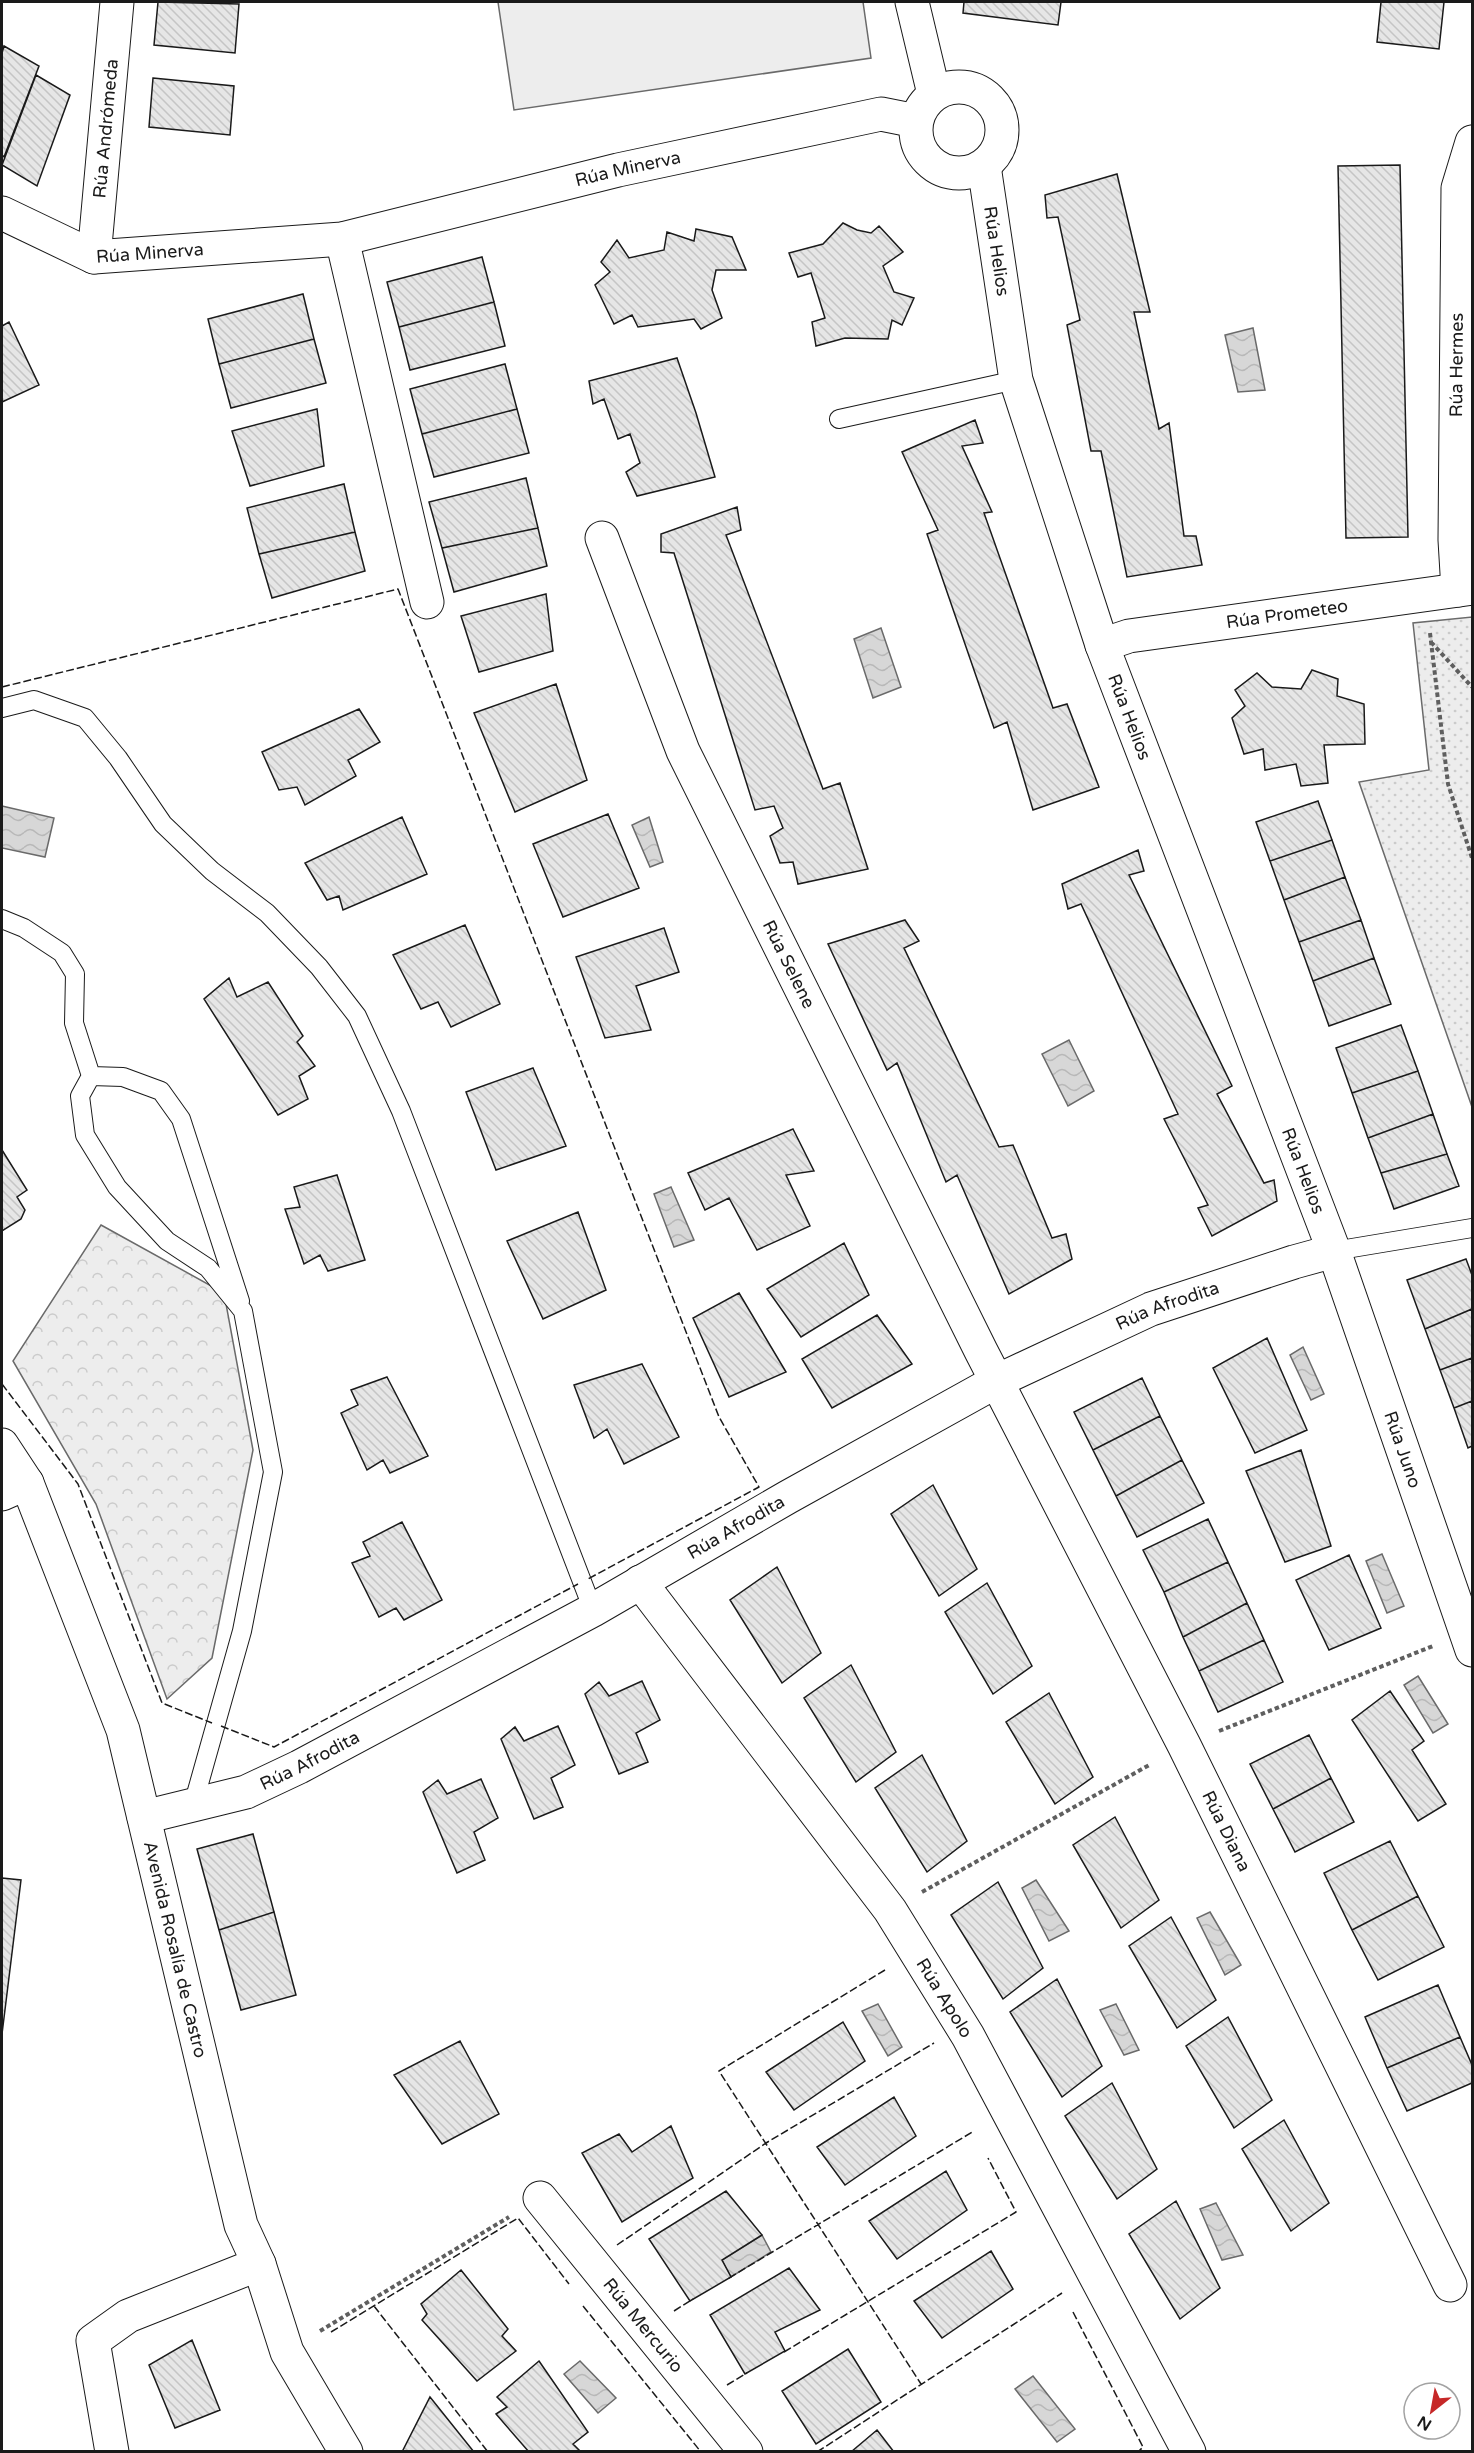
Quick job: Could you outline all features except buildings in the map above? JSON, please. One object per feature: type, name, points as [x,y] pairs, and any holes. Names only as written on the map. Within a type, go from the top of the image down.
[{"type":"street","name":"Rúa Andrómeda","points":[[94,257],[117,2]]},
{"type":"street","points":[[912,2],[934,94]]},
{"type":"street","points":[[955,87],[970,88],[990,99],[998,111],[1003,127],[1001,142],[994,156],[984,166],[963,174],[947,172],[934,166],[923,155],[916,136],[916,121],[923,105],[934,94],[955,87]]},
{"type":"street","name":"Rúa Minerva","points":[[2,213],[94,257],[342,239],[618,170],[881,114],[916,121]]},
{"type":"street","name":"Rúa Hermes","points":[[1465,589],[1455,540],[1458,188],[1473,142]]},
{"type":"street","name":"Rúa Helios","points":[[984,166],[1016,380],[1102,645],[1334,1251]]},
{"type":"street","points":[[342,239],[427,602]]},
{"type":"street","name":"Rúa Selene","points":[[602,538],[683,751],[997,1381]]},
{"type":"street","name":"Rúa Prometeo","points":[[1102,645],[1129,636],[1465,589]]},
{"type":"street","name":"Rúa Afrodita","points":[[144,1817],[246,1791],[299,1767],[593,1610],[788,1497],[997,1381],[1151,1309],[1334,1251]]},
{"type":"street","name":"Rúa Juno","points":[[1334,1251],[1473,1650]]},
{"type":"street","name":"Rúa Diana","points":[[997,1381],[1184,1745],[1450,2284]]},
{"type":"street","name":"Avenida Rosalía de Castro","points":[[2,1445],[14,1488],[123,1730],[241,2225],[259,2264],[286,2352],[346,2451]]},
{"type":"street","name":"Rúa Apolo","points":[[640,1582],[896,1920],[968,2036],[1189,2451]]},
{"type":"street","name":"Rúa Mercurio","points":[[540,2198],[746,2451]]},
{"type":"street","points":[[111,2451],[93,2342],[128,2316],[259,2264]]},
{"type":"lane","points":[[839,419],[1016,380]]},
{"type":"lane","points":[[2,708],[34,700],[85,718],[118,758],[164,824],[212,871],[267,913],[320,967],[357,1016],[401,1111],[593,1610]]},
{"type":"lane","points":[[2,919],[24,928],[62,953],[75,974],[74,1023],[91,1076],[80,1096],[85,1135],[117,1187],[167,1240],[208,1269],[243,1311]]},
{"type":"lane","points":[[91,1076],[123,1077],[161,1091],[181,1119],[243,1311],[273,1472],[242,1631],[193,1805]]},
{"type":"lane","points":[[1334,1251],[1473,1228]]},
{"type":"path","points":[[1424,594],[1448,784],[1473,858]]},
{"type":"path","points":[[1431,642],[1473,687]]},
{"type":"path","points":[[286,2352],[507,2218]]},
{"type":"green space","points":[[498,2],[863,2],[871,58],[514,110]]},
{"type":"green space","points":[[1472,617],[1472,1107],[1359,782],[1429,770],[1413,623]]},
{"type":"green space","points":[[101,1225],[224,1293],[253,1450],[212,1658],[167,1699],[96,1504],[13,1361]]},
{"type":"water","points":[[1253,328],[1265,390],[1238,392],[1225,335]]},
{"type":"water","points":[[881,628],[901,687],[873,698],[854,639]]},
{"type":"water","points":[[2,806],[54,818],[45,857],[2,848]]},
{"type":"water","points":[[649,817],[663,862],[650,867],[632,825]]},
{"type":"water","points":[[1069,1040],[1094,1091],[1068,1106],[1042,1054]]},
{"type":"water","points":[[671,1187],[694,1240],[674,1247],[654,1194]]},
{"type":"water","points":[[1303,1347],[1324,1394],[1311,1400],[1290,1355]]},
{"type":"water","points":[[1382,1554],[1404,1606],[1387,1613],[1366,1561]]},
{"type":"water","points":[[1418,1676],[1448,1724],[1433,1733],[1404,1685]]},
{"type":"water","points":[[1036,1880],[1069,1931],[1049,1941],[1022,1888]]},
{"type":"water","points":[[1210,1912],[1241,1965],[1225,1975],[1197,1918]]},
{"type":"water","points":[[878,2004],[902,2047],[888,2056],[862,2011]]},
{"type":"water","points":[[1116,2004],[1139,2050],[1124,2055],[1100,2010]]},
{"type":"water","points":[[1216,2203],[1243,2255],[1222,2260],[1200,2209]]},
{"type":"water","points":[[762,2235],[771,2252],[731,2277],[722,2260]]},
{"type":"water","points":[[580,2361],[616,2398],[598,2413],[564,2374]]},
{"type":"water","points":[[1033,2376],[1075,2429],[1057,2442],[1015,2389]]},
{"type":"fence","points":[[2,687],[398,589],[719,1417],[759,1487],[586,1580]]},
{"type":"fence","points":[[2,1384],[78,1484],[162,1703],[212,1723]]},
{"type":"fence","points":[[221,1726],[274,1747],[578,1584]]},
{"type":"fence","points":[[885,1970],[719,2071],[921,2384]]},
{"type":"fence","points":[[617,2245],[766,2143],[934,2043]]},
{"type":"fence","points":[[729,2278],[974,2131]]},
{"type":"fence","points":[[784,2352],[1016,2212],[988,2158]]},
{"type":"fence","points":[[331,2332],[518,2218],[569,2284]]},
{"type":"fence","points":[[817,2452],[1062,2293]]},
{"type":"fence","points":[[674,2311],[693,2299]]},
{"type":"fence","points":[[374,2306],[488,2452]]},
{"type":"fence","points":[[583,2306],[701,2452]]},
{"type":"fence","points":[[1073,2312],[1143,2447],[1138,2452]]},
{"type":"fence","points":[[727,2385],[747,2373]]}]
